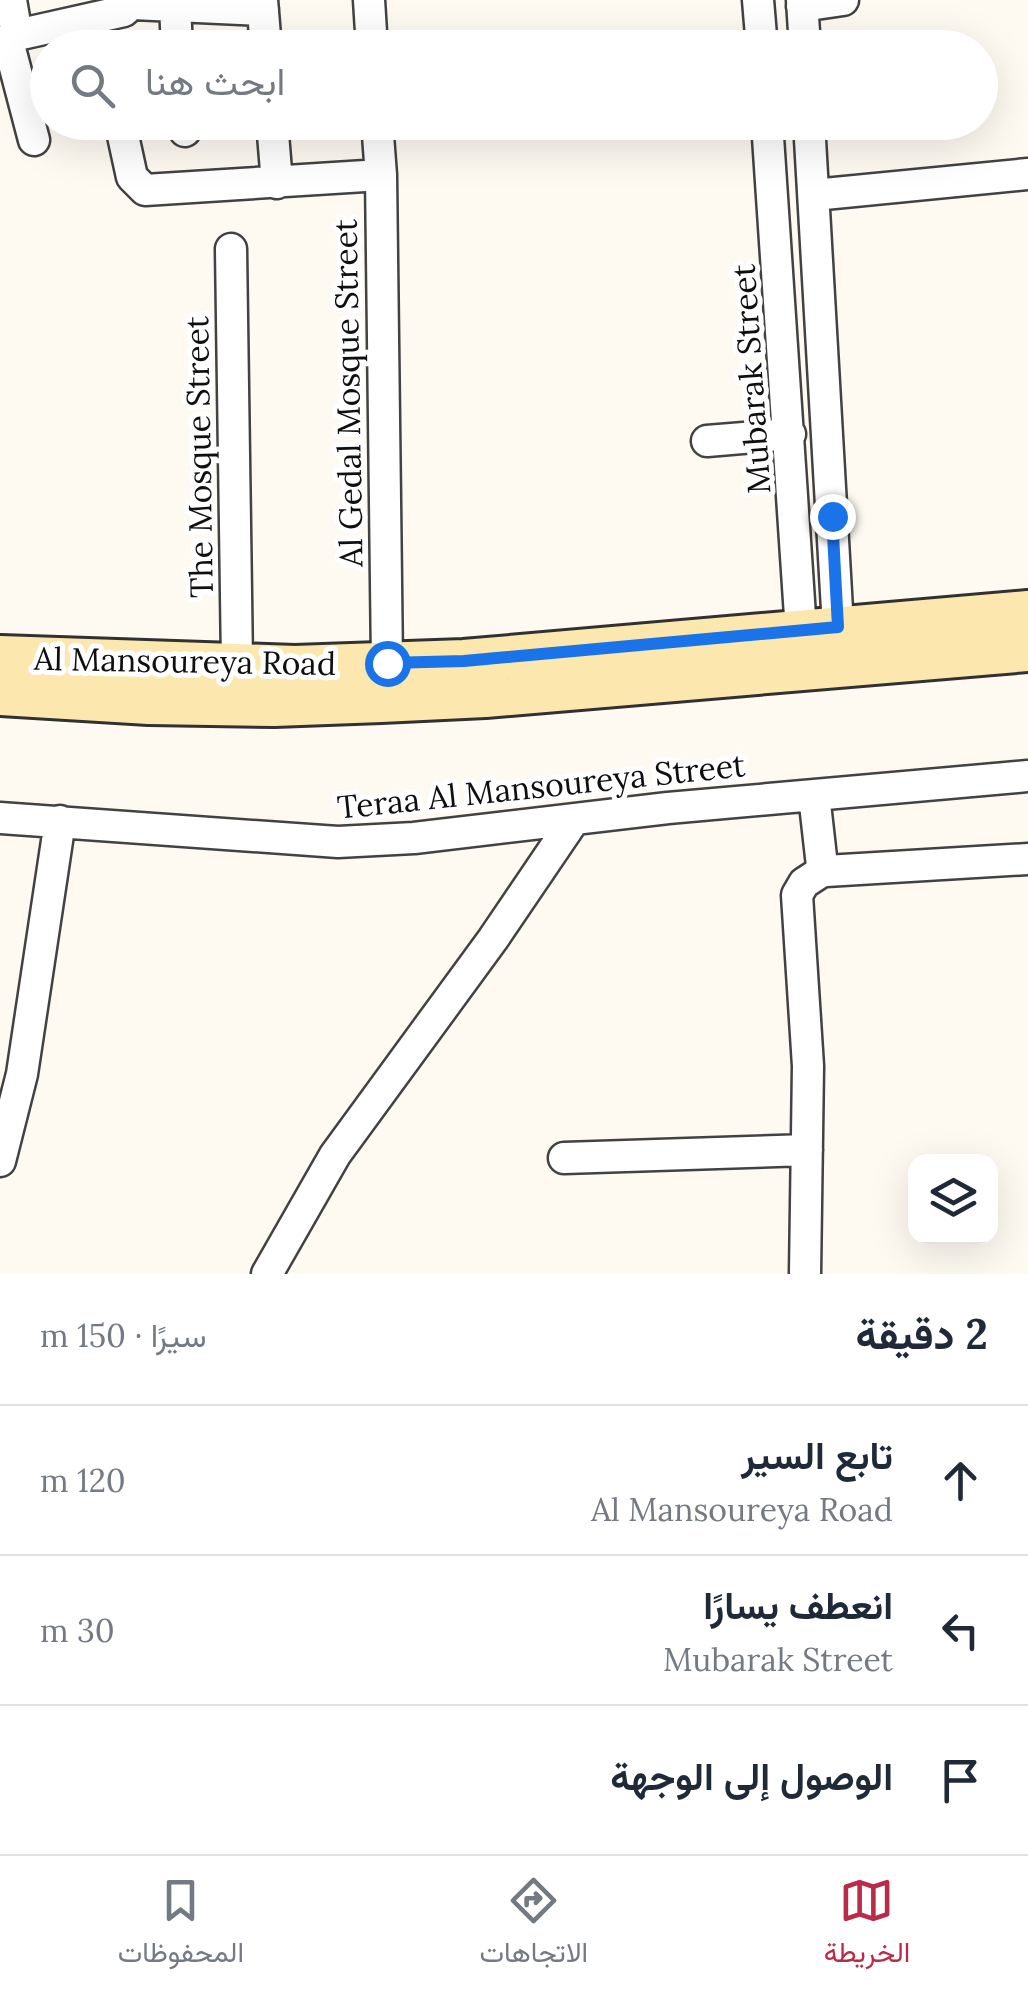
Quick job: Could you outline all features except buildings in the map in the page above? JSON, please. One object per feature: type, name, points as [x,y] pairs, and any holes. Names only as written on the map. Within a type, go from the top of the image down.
[{"type":"main road","name":"Al Mansoureya Road","points":[[0,694],[149,683],[237,663],[294,667],[464,661],[1028,612]]},
{"type":"main road","name":"Al Mansoureya Road","points":[[0,656],[274,705],[485,696],[1028,650]]},
{"type":"street","points":[[11,0],[8,40],[30,125]]},
{"type":"street","points":[[369,0],[371,30]]},
{"type":"street","points":[[758,0],[760,30]]},
{"type":"street","points":[[804,30],[802,3],[843,0]]},
{"type":"street","points":[[49,30],[124,12],[133,2],[175,6],[262,5],[264,30]]},
{"type":"street","points":[[173,30],[175,6]]},
{"type":"street","points":[[124,140],[132,177],[145,190],[381,175]]},
{"type":"street","points":[[273,140],[277,183]]},
{"type":"street","name":"Al Gedal Mosque Street","points":[[378,140],[387,663]]},
{"type":"street","name":"Mubarak Street","points":[[769,140],[790,434],[819,629]]},
{"type":"street","points":[[810,140],[822,331],[819,629]]},
{"type":"street","points":[[814,196],[1028,174]]},
{"type":"street","name":"The Mosque Street","points":[[231,249],[237,663]]},
{"type":"street","points":[[783,334],[822,331]]},
{"type":"street","points":[[707,441],[790,434]]},
{"type":"street","name":"Teraa Al Mansoureya Street","points":[[0,818],[338,842],[414,838],[1028,776]]},
{"type":"street","points":[[814,795],[824,870]]},
{"type":"street","points":[[0,1161],[22,1074],[60,821]]},
{"type":"street","points":[[267,1274],[335,1155],[573,821]]},
{"type":"street","points":[[805,1274],[808,1066],[797,895],[804,883],[824,870],[1028,859]]},
{"type":"street","points":[[564,1158],[807,1150]]},
{"type":"route","points":[[387,663],[464,661],[838,627],[832,516]]}]
